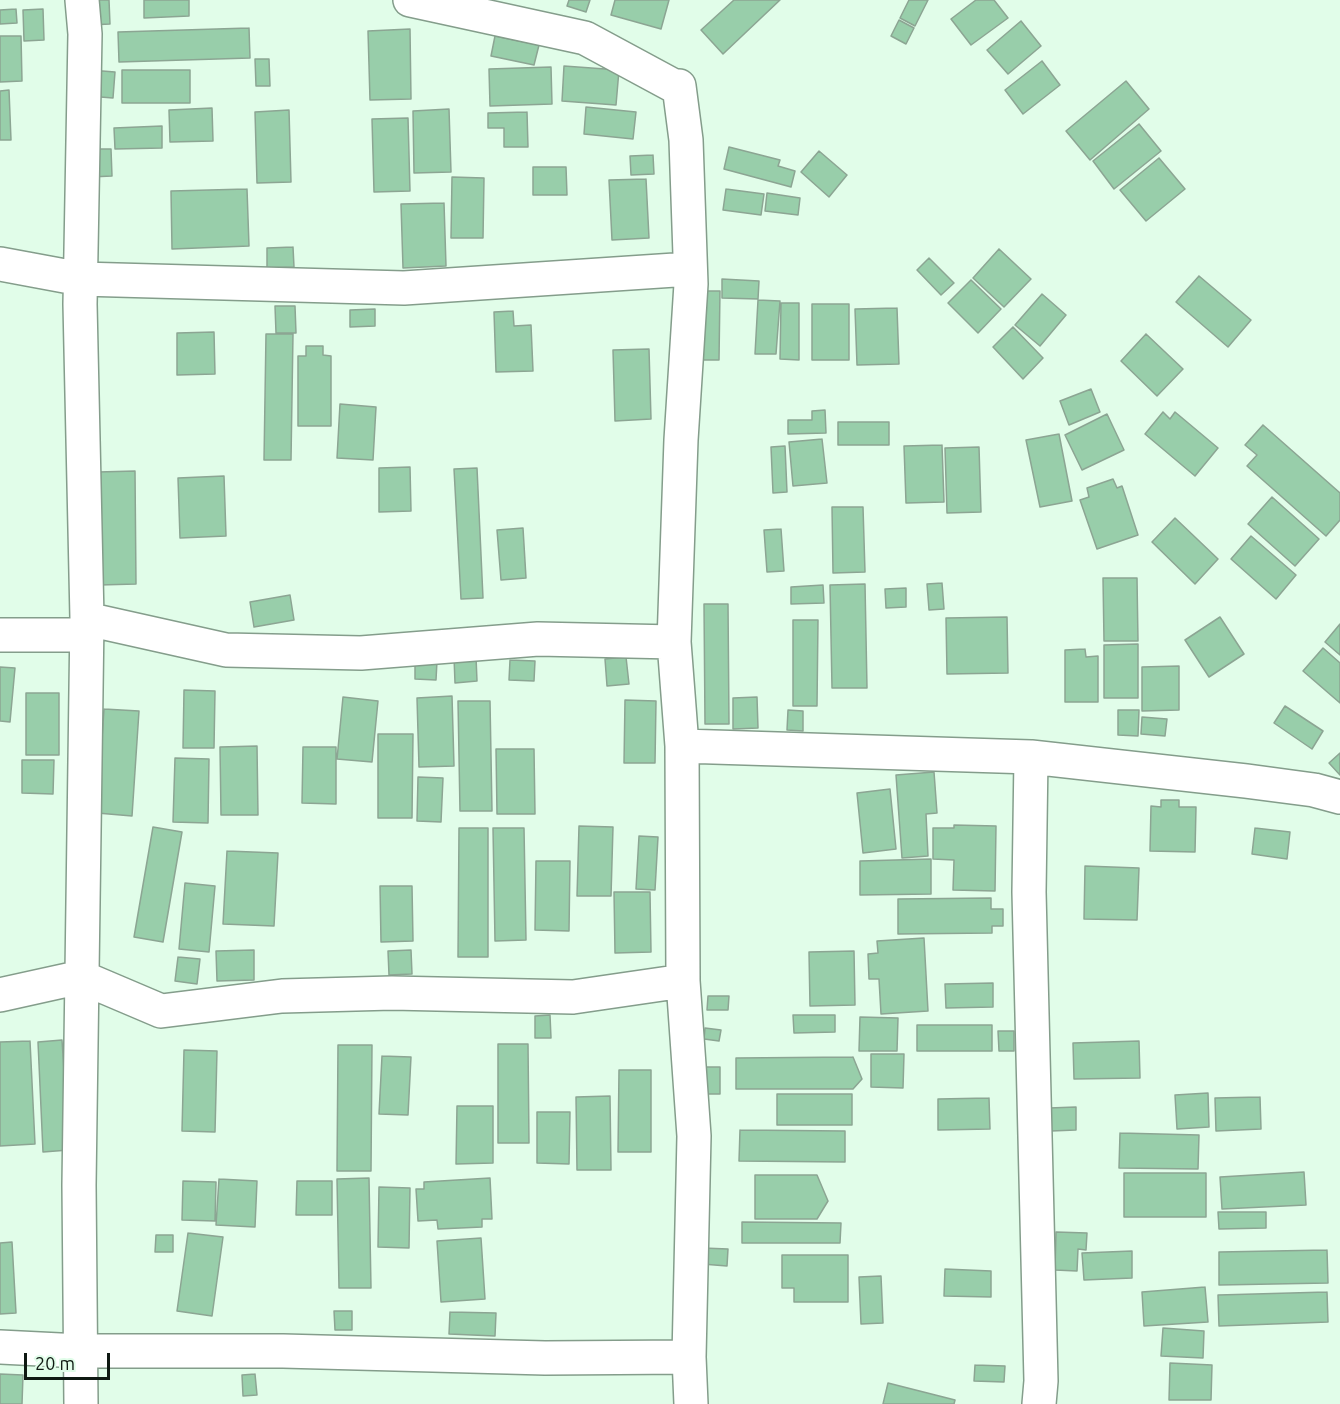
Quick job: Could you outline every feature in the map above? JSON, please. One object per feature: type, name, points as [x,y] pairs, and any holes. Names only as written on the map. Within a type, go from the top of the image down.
[{"type":"street","points":[[81,1404],[79,1185],[87,627],[81,279],[85,34],[82,0]]},
{"type":"street","points":[[410,0],[585,38],[674,86],[679,86],[686,140],[690,269],[674,642],[682,746],[683,981],[694,1136],[689,1356],[691,1404]]},
{"type":"street","points":[[0,264],[81,279],[404,288],[690,269]]},
{"type":"street","points":[[0,635],[87,627],[226,650],[361,653],[538,639],[674,642]]},
{"type":"street","points":[[682,746],[1031,757],[1246,781],[1314,790],[1340,796]]},
{"type":"street","points":[[1031,757],[1029,892],[1041,1381],[1039,1404]]},
{"type":"street","points":[[0,995],[81,977],[161,1011],[282,996],[392,993],[573,997],[683,981]]},
{"type":"street","points":[[0,1347],[80,1351],[283,1351],[545,1358],[689,1356]]},
{"type":"building","points":[[90,0],[109,0],[110,24],[90,25]]},
{"type":"building","points":[[144,0],[189,0],[189,16],[144,18]]},
{"type":"building","points":[[569,0],[590,0],[586,12],[567,6]]},
{"type":"building","points":[[615,0],[669,0],[661,29],[611,15]]},
{"type":"building","points":[[734,0],[780,0],[723,54],[701,30]]},
{"type":"building","points":[[909,0],[928,0],[915,26],[900,18]]},
{"type":"building","points":[[976,0],[994,0],[1008,18],[971,45],[951,19]]},
{"type":"building","points":[[16,9],[17,23],[0,24],[0,10]]},
{"type":"building","points":[[43,9],[44,40],[24,41],[23,10]]},
{"type":"building","points":[[899,20],[914,28],[906,44],[891,36]]},
{"type":"building","points":[[1021,21],[1041,46],[1008,74],[987,50]]},
{"type":"building","points":[[249,28],[250,58],[119,62],[118,32]]},
{"type":"building","points":[[410,29],[411,99],[370,100],[368,31]]},
{"type":"building","points":[[0,36],[21,36],[22,81],[0,82]]},
{"type":"building","points":[[495,36],[539,45],[534,65],[491,56]]},
{"type":"building","points":[[255,59],[269,59],[270,86],[256,86]]},
{"type":"building","points":[[1042,61],[1060,85],[1023,114],[1005,90]]},
{"type":"building","points":[[564,66],[619,70],[616,105],[562,101]]},
{"type":"building","points":[[551,67],[552,104],[490,106],[489,69]]},
{"type":"building","points":[[90,70],[115,72],[113,98],[88,96]]},
{"type":"building","points":[[122,70],[190,70],[190,103],[122,103]]},
{"type":"building","points":[[1126,81],[1149,109],[1090,160],[1066,131]]},
{"type":"building","points":[[9,90],[11,140],[0,140],[0,91]]},
{"type":"building","points":[[586,107],[636,112],[633,139],[584,134]]},
{"type":"building","points":[[212,108],[213,141],[170,142],[169,110]]},
{"type":"building","points":[[449,109],[451,172],[414,173],[413,111]]},
{"type":"building","points":[[289,110],[291,182],[257,183],[255,112]]},
{"type":"building","points":[[527,112],[528,147],[504,147],[504,128],[488,128],[488,113]]},
{"type":"building","points":[[408,118],[410,191],[374,192],[372,119]]},
{"type":"building","points":[[1139,124],[1161,151],[1114,189],[1093,161]]},
{"type":"building","points":[[162,126],[162,148],[115,149],[114,128]]},
{"type":"building","points":[[729,147],[780,160],[778,166],[795,171],[791,187],[724,169]]},
{"type":"building","points":[[89,149],[111,149],[112,176],[90,177]]},
{"type":"building","points":[[819,151],[847,175],[829,197],[801,172]]},
{"type":"building","points":[[653,155],[654,174],[631,175],[630,156]]},
{"type":"building","points":[[1159,158],[1185,189],[1146,221],[1120,190]]},
{"type":"building","points":[[533,167],[566,167],[567,195],[533,195]]},
{"type":"building","points":[[452,177],[484,178],[483,238],[451,238]]},
{"type":"building","points":[[646,179],[649,238],[612,240],[609,180]]},
{"type":"building","points":[[247,189],[249,246],[172,249],[171,191]]},
{"type":"building","points":[[726,189],[764,194],[761,215],[723,210]]},
{"type":"building","points":[[767,193],[800,198],[798,215],[765,211]]},
{"type":"building","points":[[444,203],[446,266],[403,268],[401,204]]},
{"type":"building","points":[[293,247],[294,267],[267,268],[267,248]]},
{"type":"building","points":[[999,249],[1031,279],[1004,307],[973,278]]},
{"type":"building","points":[[929,258],[954,283],[941,295],[917,270]]},
{"type":"building","points":[[1199,276],[1251,320],[1228,347],[1176,302]]},
{"type":"building","points":[[722,279],[759,281],[758,299],[722,298]]},
{"type":"building","points":[[971,280],[1001,309],[978,333],[948,303]]},
{"type":"building","points":[[694,291],[720,291],[719,360],[693,360]]},
{"type":"building","points":[[1042,294],[1066,315],[1040,346],[1015,325]]},
{"type":"building","points":[[758,300],[780,301],[776,354],[755,354]]},
{"type":"building","points":[[781,303],[799,303],[799,360],[780,359]]},
{"type":"building","points":[[812,304],[849,304],[849,360],[812,360]]},
{"type":"building","points":[[275,306],[295,306],[296,333],[276,333]]},
{"type":"building","points":[[897,308],[899,364],[857,365],[855,309]]},
{"type":"building","points":[[375,309],[375,326],[350,327],[350,310]]},
{"type":"building","points":[[513,311],[514,326],[531,325],[533,371],[496,372],[494,312]]},
{"type":"building","points":[[1013,327],[1043,358],[1023,379],[993,347]]},
{"type":"building","points":[[214,332],[215,374],[177,375],[177,333]]},
{"type":"building","points":[[266,334],[293,334],[291,460],[264,460]]},
{"type":"building","points":[[1146,334],[1183,369],[1157,396],[1121,361]]},
{"type":"building","points":[[306,346],[323,346],[323,355],[331,356],[331,426],[298,426],[298,356],[306,356]]},
{"type":"building","points":[[649,349],[651,419],[615,421],[613,350]]},
{"type":"building","points":[[1091,389],[1100,412],[1069,425],[1060,401]]},
{"type":"building","points":[[340,404],[376,407],[373,460],[337,458]]},
{"type":"building","points":[[825,410],[826,433],[788,434],[788,420],[812,420],[812,411]]},
{"type":"building","points":[[1163,412],[1170,419],[1175,412],[1218,448],[1195,476],[1145,434]]},
{"type":"building","points":[[1107,414],[1124,450],[1082,470],[1065,435]]},
{"type":"building","points":[[838,422],[889,422],[889,445],[838,445]]},
{"type":"building","points":[[1263,425],[1340,493],[1340,520],[1326,536],[1247,466],[1257,455],[1245,445]]},
{"type":"building","points":[[1059,434],[1072,501],[1040,507],[1026,440]]},
{"type":"building","points":[[822,439],[827,483],[793,486],[789,442]]},
{"type":"building","points":[[942,445],[944,502],[906,503],[904,446]]},
{"type":"building","points":[[785,446],[787,492],[773,493],[771,447]]},
{"type":"building","points":[[979,447],[981,512],[947,513],[945,448]]},
{"type":"building","points":[[410,467],[411,511],[379,512],[379,468]]},
{"type":"building","points":[[477,468],[483,598],[461,599],[454,469]]},
{"type":"building","points":[[135,471],[136,584],[99,585],[98,472]]},
{"type":"building","points":[[224,476],[226,536],[180,538],[178,478]]},
{"type":"building","points":[[1113,479],[1117,488],[1122,486],[1138,535],[1097,549],[1080,500],[1089,497],[1087,488]]},
{"type":"building","points":[[1272,497],[1319,539],[1295,566],[1248,524]]},
{"type":"building","points":[[832,507],[863,507],[865,572],[833,573]]},
{"type":"building","points":[[1175,518],[1218,559],[1195,584],[1152,542]]},
{"type":"building","points":[[523,528],[526,578],[501,580],[497,530]]},
{"type":"building","points":[[781,529],[784,571],[767,572],[764,530]]},
{"type":"building","points":[[1251,536],[1296,575],[1276,599],[1231,559]]},
{"type":"building","points":[[1103,578],[1137,578],[1138,641],[1104,641]]},
{"type":"building","points":[[942,583],[944,609],[929,610],[927,584]]},
{"type":"building","points":[[865,584],[867,688],[832,688],[830,585]]},
{"type":"building","points":[[823,585],[824,603],[791,604],[791,587]]},
{"type":"building","points":[[906,588],[906,607],[886,608],[885,589]]},
{"type":"building","points":[[290,595],[294,620],[254,627],[250,602]]},
{"type":"building","points":[[704,604],[728,604],[729,724],[705,724]]},
{"type":"building","points":[[1007,617],[1008,673],[947,674],[946,618]]},
{"type":"building","points":[[1220,617],[1244,654],[1209,677],[1185,640]]},
{"type":"building","points":[[793,620],[818,620],[817,706],[793,706]]},
{"type":"building","points":[[1340,624],[1340,655],[1325,642]]},
{"type":"building","points":[[1138,644],[1138,698],[1104,698],[1104,645]]},
{"type":"building","points":[[1323,648],[1340,663],[1340,703],[1303,671]]},
{"type":"building","points":[[1085,649],[1086,657],[1098,656],[1098,702],[1065,702],[1065,650]]},
{"type":"building","points":[[454,657],[476,657],[477,681],[455,683]]},
{"type":"building","points":[[626,657],[629,684],[607,686],[605,659]]},
{"type":"building","points":[[415,660],[437,661],[436,680],[415,679]]},
{"type":"building","points":[[510,660],[535,661],[534,681],[509,680]]},
{"type":"building","points":[[1179,666],[1179,710],[1142,711],[1142,667]]},
{"type":"building","points":[[0,667],[15,668],[10,722],[0,721]]},
{"type":"building","points":[[184,690],[215,691],[214,748],[183,748]]},
{"type":"building","points":[[26,693],[59,693],[59,755],[26,755]]},
{"type":"building","points":[[452,696],[454,766],[419,767],[417,698]]},
{"type":"building","points":[[343,697],[378,701],[372,762],[337,759]]},
{"type":"building","points":[[757,697],[758,728],[733,729],[733,698]]},
{"type":"building","points":[[625,700],[656,701],[655,763],[624,763]]},
{"type":"building","points":[[458,701],[490,701],[492,811],[460,811]]},
{"type":"building","points":[[1285,706],[1323,731],[1312,749],[1274,723]]},
{"type":"building","points":[[104,709],[139,711],[132,816],[97,813]]},
{"type":"building","points":[[788,710],[803,711],[803,731],[787,730]]},
{"type":"building","points":[[1118,710],[1139,710],[1138,736],[1118,735]]},
{"type":"building","points":[[1142,717],[1167,719],[1165,736],[1141,734]]},
{"type":"building","points":[[378,734],[413,734],[412,818],[378,818]]},
{"type":"building","points":[[257,746],[258,815],[221,815],[220,747]]},
{"type":"building","points":[[303,747],[336,747],[336,804],[302,803]]},
{"type":"building","points":[[496,749],[534,749],[535,814],[497,814]]},
{"type":"building","points":[[1340,753],[1340,775],[1329,763]]},
{"type":"building","points":[[175,758],[209,759],[208,823],[173,822]]},
{"type":"building","points":[[22,760],[54,760],[53,794],[22,793]]},
{"type":"building","points":[[934,772],[937,813],[926,814],[928,856],[902,858],[896,775]]},
{"type":"building","points":[[418,777],[443,778],[441,822],[417,821]]},
{"type":"building","points":[[890,789],[896,849],[863,853],[857,793]]},
{"type":"building","points":[[1161,800],[1179,800],[1179,807],[1196,807],[1195,852],[1150,851],[1151,806],[1161,807]]},
{"type":"building","points":[[954,825],[996,826],[995,891],[953,890],[954,860],[933,859],[933,828],[954,828]]},
{"type":"building","points":[[579,826],[613,827],[611,896],[577,896]]},
{"type":"building","points":[[153,827],[182,832],[163,942],[134,937]]},
{"type":"building","points":[[459,828],[488,828],[488,957],[458,957]]},
{"type":"building","points":[[493,828],[524,828],[526,940],[495,941]]},
{"type":"building","points":[[1255,828],[1290,832],[1287,859],[1252,854]]},
{"type":"building","points":[[639,836],[658,837],[655,890],[636,889]]},
{"type":"building","points":[[227,851],[278,853],[274,926],[223,924]]},
{"type":"building","points":[[931,859],[931,894],[860,895],[860,861]]},
{"type":"building","points":[[536,861],[570,861],[569,931],[535,930]]},
{"type":"building","points":[[1085,866],[1139,868],[1137,920],[1084,919]]},
{"type":"building","points":[[185,883],[215,886],[209,952],[179,949]]},
{"type":"building","points":[[380,886],[412,886],[413,941],[381,942]]},
{"type":"building","points":[[614,892],[650,892],[651,952],[615,953]]},
{"type":"building","points":[[991,898],[991,909],[1003,909],[1003,926],[992,926],[992,933],[898,934],[898,899]]},
{"type":"building","points":[[924,938],[928,1011],[881,1014],[879,979],[869,979],[868,954],[878,953],[877,941]]},
{"type":"building","points":[[254,950],[254,980],[217,981],[216,951]]},
{"type":"building","points":[[411,950],[412,974],[389,975],[388,951]]},
{"type":"building","points":[[854,951],[855,1005],[810,1006],[809,952]]},
{"type":"building","points":[[178,957],[200,959],[197,984],[175,981]]},
{"type":"building","points":[[993,983],[993,1007],[946,1008],[945,984]]},
{"type":"building","points":[[708,996],[729,996],[728,1010],[707,1010]]},
{"type":"building","points":[[550,1015],[551,1038],[535,1038],[535,1016]]},
{"type":"building","points":[[793,1015],[835,1015],[835,1032],[794,1033]]},
{"type":"building","points":[[860,1017],[898,1018],[897,1051],[859,1051]]},
{"type":"building","points":[[917,1025],[992,1025],[992,1051],[917,1051]]},
{"type":"building","points":[[705,1028],[721,1030],[719,1041],[704,1039]]},
{"type":"building","points":[[998,1031],[1014,1031],[1014,1051],[999,1051]]},
{"type":"building","points":[[62,1040],[69,1150],[43,1152],[38,1042]]},
{"type":"building","points":[[30,1041],[35,1144],[0,1146],[0,1042]]},
{"type":"building","points":[[1139,1041],[1140,1078],[1074,1079],[1073,1043]]},
{"type":"building","points":[[498,1044],[528,1044],[529,1143],[498,1143]]},
{"type":"building","points":[[338,1045],[372,1045],[371,1171],[337,1171]]},
{"type":"building","points":[[184,1050],[217,1051],[215,1132],[182,1131]]},
{"type":"building","points":[[871,1054],[904,1054],[903,1088],[871,1087]]},
{"type":"building","points":[[382,1056],[411,1057],[408,1115],[379,1114]]},
{"type":"building","points":[[853,1057],[862,1079],[853,1089],[736,1089],[736,1058]]},
{"type":"building","points":[[700,1067],[720,1067],[720,1094],[700,1094]]},
{"type":"building","points":[[619,1070],[651,1070],[651,1152],[618,1152]]},
{"type":"building","points":[[1208,1093],[1209,1127],[1177,1129],[1175,1095]]},
{"type":"building","points":[[777,1094],[852,1094],[852,1125],[777,1125]]},
{"type":"building","points":[[610,1096],[611,1170],[577,1170],[576,1097]]},
{"type":"building","points":[[1260,1097],[1261,1129],[1216,1131],[1215,1098]]},
{"type":"building","points":[[989,1098],[990,1129],[938,1130],[938,1099]]},
{"type":"building","points":[[457,1106],[493,1106],[493,1163],[456,1164]]},
{"type":"building","points":[[1076,1107],[1076,1130],[1051,1131],[1049,1108]]},
{"type":"building","points":[[537,1112],[570,1112],[569,1164],[537,1163]]},
{"type":"building","points":[[740,1130],[845,1131],[845,1162],[739,1161]]},
{"type":"building","points":[[1120,1133],[1199,1135],[1198,1169],[1119,1168]]},
{"type":"building","points":[[1304,1172],[1306,1205],[1222,1209],[1220,1177]]},
{"type":"building","points":[[1124,1173],[1206,1173],[1206,1217],[1124,1217]]},
{"type":"building","points":[[755,1175],[817,1175],[828,1201],[817,1219],[755,1219]]},
{"type":"building","points":[[369,1178],[371,1288],[339,1288],[337,1179]]},
{"type":"building","points":[[490,1178],[492,1219],[482,1219],[482,1227],[438,1229],[437,1220],[418,1221],[416,1189],[424,1189],[424,1182]]},
{"type":"building","points":[[219,1179],[257,1181],[255,1227],[216,1225]]},
{"type":"building","points":[[183,1181],[216,1182],[215,1221],[182,1220]]},
{"type":"building","points":[[297,1181],[332,1181],[332,1215],[296,1215]]},
{"type":"building","points":[[379,1187],[410,1188],[409,1248],[378,1247]]},
{"type":"building","points":[[1218,1212],[1266,1212],[1266,1228],[1219,1229]]},
{"type":"building","points":[[742,1222],[841,1223],[840,1243],[742,1243]]},
{"type":"building","points":[[1056,1232],[1087,1233],[1086,1250],[1078,1249],[1077,1271],[1055,1270]]},
{"type":"building","points":[[188,1233],[223,1237],[212,1316],[177,1311]]},
{"type":"building","points":[[156,1235],[173,1235],[173,1252],[155,1252]]},
{"type":"building","points":[[481,1238],[485,1299],[441,1302],[437,1241]]},
{"type":"building","points":[[12,1242],[16,1313],[0,1314],[0,1243]]},
{"type":"building","points":[[703,1248],[728,1249],[727,1266],[702,1264]]},
{"type":"building","points":[[1327,1250],[1328,1283],[1219,1285],[1219,1252]]},
{"type":"building","points":[[1132,1251],[1132,1278],[1084,1280],[1082,1253]]},
{"type":"building","points":[[782,1255],[848,1255],[848,1302],[794,1302],[794,1288],[782,1288]]},
{"type":"building","points":[[945,1269],[991,1271],[991,1297],[944,1296]]},
{"type":"building","points":[[881,1276],[883,1323],[861,1324],[859,1277]]},
{"type":"building","points":[[1205,1287],[1208,1322],[1144,1326],[1142,1292]]},
{"type":"building","points":[[1327,1292],[1328,1322],[1219,1326],[1218,1295]]},
{"type":"building","points":[[334,1311],[352,1311],[352,1330],[335,1330]]},
{"type":"building","points":[[450,1312],[496,1313],[495,1336],[449,1334]]},
{"type":"building","points":[[1163,1328],[1204,1331],[1203,1358],[1161,1356]]},
{"type":"building","points":[[1170,1363],[1212,1365],[1211,1400],[1169,1400]]},
{"type":"building","points":[[975,1365],[1005,1366],[1004,1382],[974,1381]]},
{"type":"building","points":[[0,1374],[23,1375],[22,1404],[0,1404]]},
{"type":"building","points":[[255,1374],[257,1395],[243,1396],[242,1375]]},
{"type":"building","points":[[888,1383],[955,1400],[954,1404],[883,1404]]}]
